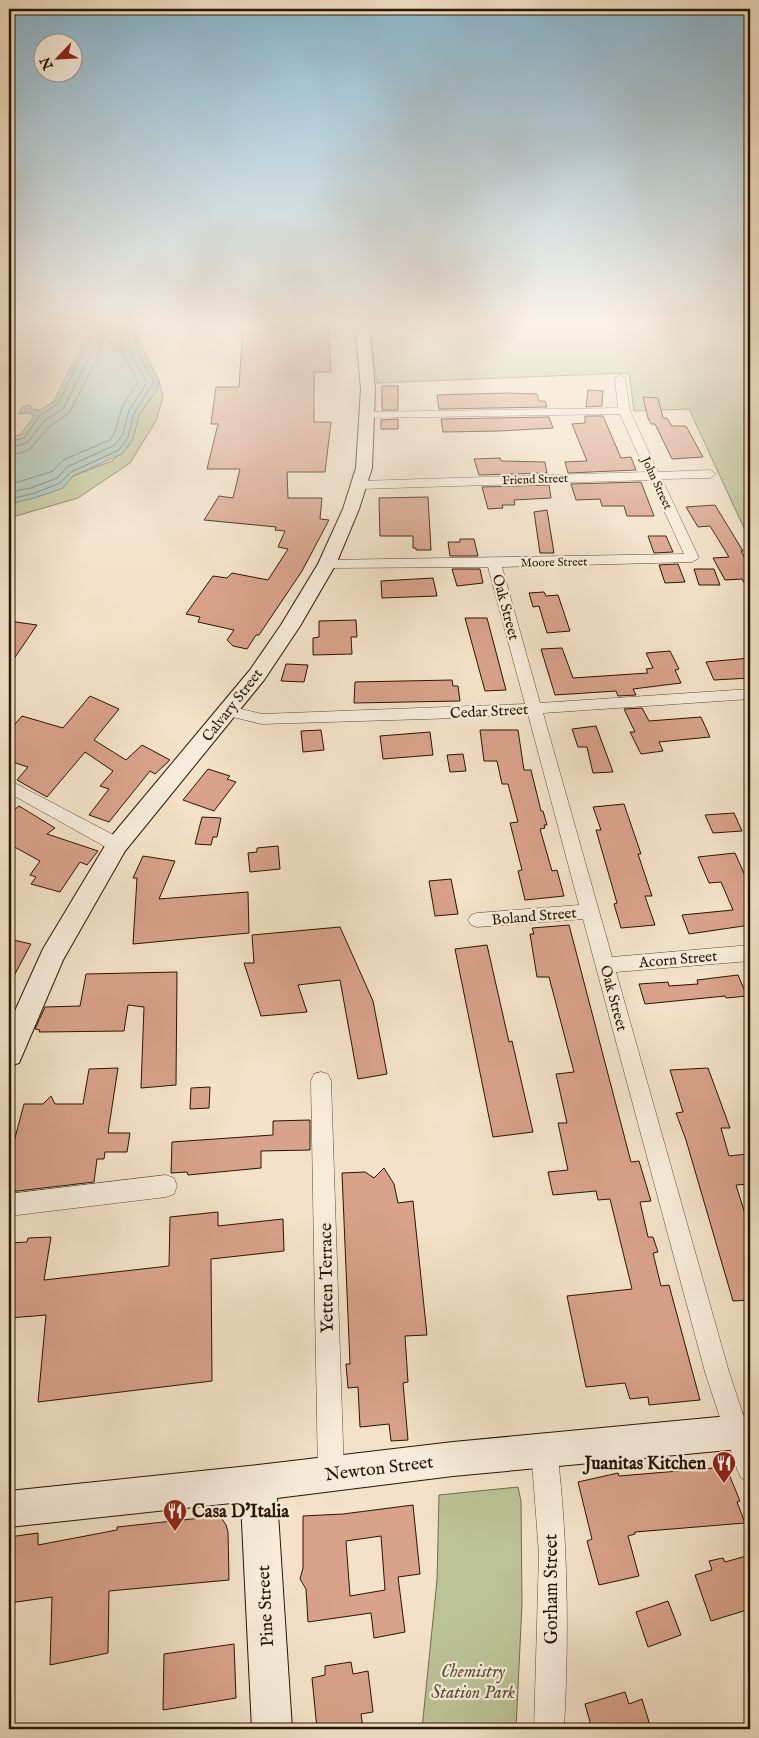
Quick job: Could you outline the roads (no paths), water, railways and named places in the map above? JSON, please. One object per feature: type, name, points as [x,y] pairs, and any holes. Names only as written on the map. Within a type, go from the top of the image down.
[{"type":"street","name":"Calvary Street","points":[[9,1054],[52,956],[117,845],[229,711],[290,626],[327,564],[360,485],[367,406]]},
{"type":"street","name":"John Street","points":[[623,406],[653,476],[692,558]]},
{"type":"street","points":[[367,415],[624,411]]},
{"type":"street","name":"Friend Street","points":[[360,485],[710,474]]},
{"type":"street","name":"Moore Street","points":[[327,564],[494,563],[692,558]]},
{"type":"street","name":"Oak Street","points":[[494,563],[605,965],[743,1431],[750,1469]]},
{"type":"street","name":"Cedar Street","points":[[229,711],[262,719],[534,709],[750,694]]},
{"type":"street","points":[[9,786],[117,845]]},
{"type":"street","name":"Boland Street","points":[[477,920],[590,911]]},
{"type":"street","name":"Acorn Street","points":[[605,965],[750,953]]},
{"type":"street","name":"Yetten Terrace","points":[[321,1081],[331,1475]]},
{"type":"street","points":[[9,1205],[166,1186]]},
{"type":"street","name":"Newton Street","points":[[9,1509],[331,1475],[544,1449],[743,1431]]},
{"type":"street","name":"Gorham Street","points":[[544,1449],[550,1500],[552,1542],[549,1729]]},
{"type":"street","name":"Pine Street","points":[[258,1483],[272,1729]]},
{"type":"water","points":[[31,406],[32,409],[40,410],[46,406],[145,406],[139,415],[133,439],[122,454],[73,476],[63,488],[9,504],[9,438],[21,434],[34,416],[29,413],[19,414],[22,407]]},
{"type":"place","name":"Juanitas Kitchen","points":[[724,1484]]},
{"type":"place","name":"Casa D'Italia","points":[[175,1532]]},
{"type":"park label","name":"Chemistry Station Park","points":[[473,1681]]}]
